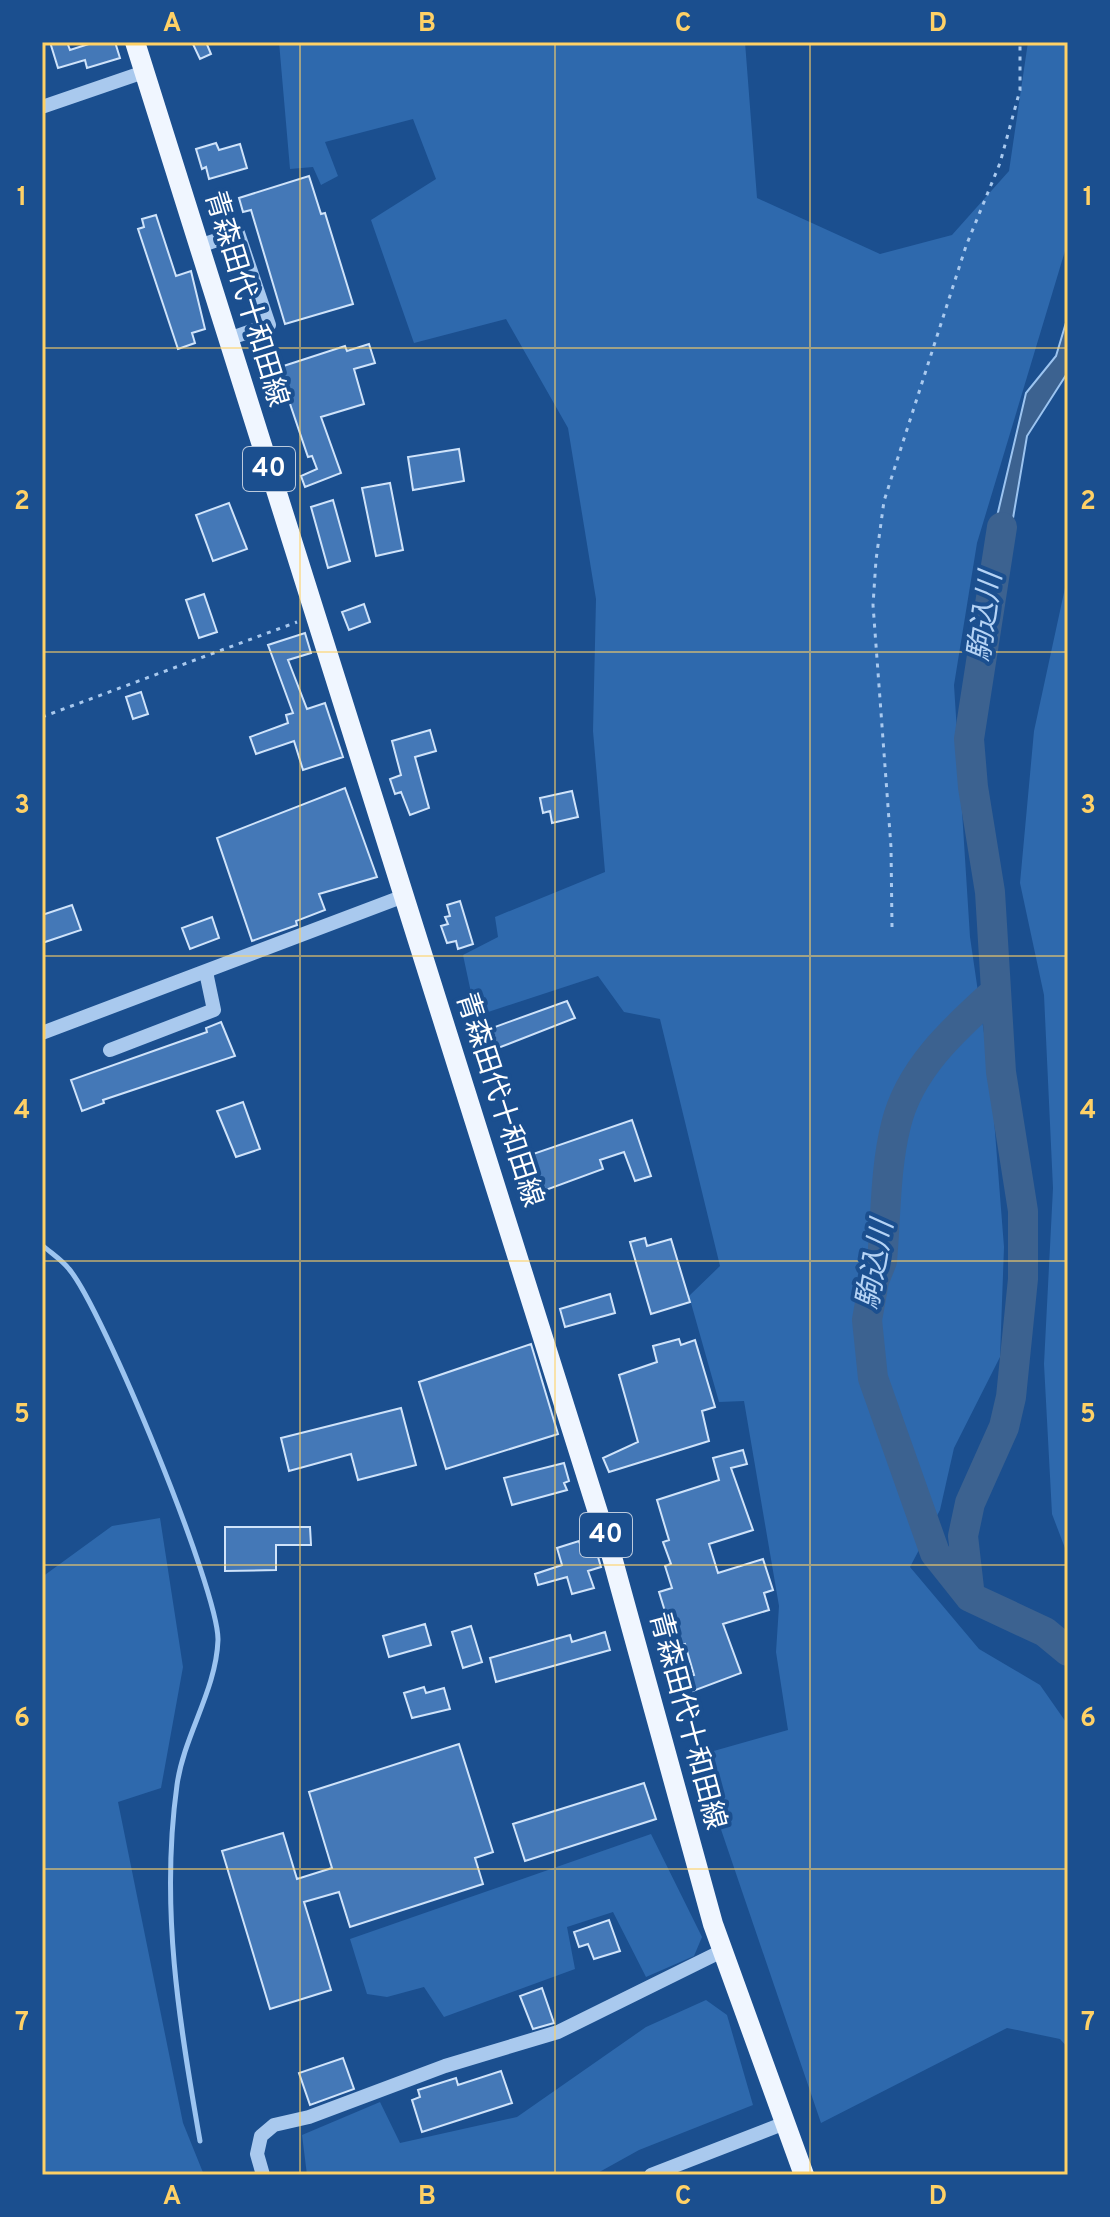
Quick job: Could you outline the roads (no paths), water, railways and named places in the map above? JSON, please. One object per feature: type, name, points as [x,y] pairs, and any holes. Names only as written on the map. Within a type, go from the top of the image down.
[{"type":"main road","name":"青森田代十和田線","points":[[135,42],[612,1557],[722,1951],[804,2175]]},
{"type":"street","points":[[42,107],[144,72]]},
{"type":"street","points":[[199,246],[238,233],[269,325],[228,339]]},
{"type":"street","points":[[42,1033],[404,896]]},
{"type":"street","points":[[110,1050],[214,1010],[206,972]]},
{"type":"street","points":[[263,2175],[257,2154],[261,2136],[274,2125],[309,2117],[445,2066],[558,2032],[722,1951]]},
{"type":"street","points":[[651,2175],[785,2123]]},
{"type":"waterway","name":"駒込川","points":[[970,1597],[963,1536],[970,1503],[1004,1427],[1011,1397],[1023,1279],[1023,1211],[1001,1072],[990,892],[973,787],[969,739],[1002,527]]},
{"type":"waterway","name":"駒込川","points":[[994,993],[934,1052],[902,1105],[890,1158],[882,1261],[874,1281],[867,1320],[873,1378],[935,1553],[970,1597],[1045,1632],[1068,1651]]},
{"type":"waterway","points":[[42,1245],[69,1269],[85,1294],[131,1390],[200,1567],[218,1640],[212,1677],[186,1748],[177,1785],[170,1875],[174,1964],[200,2141]]}]
